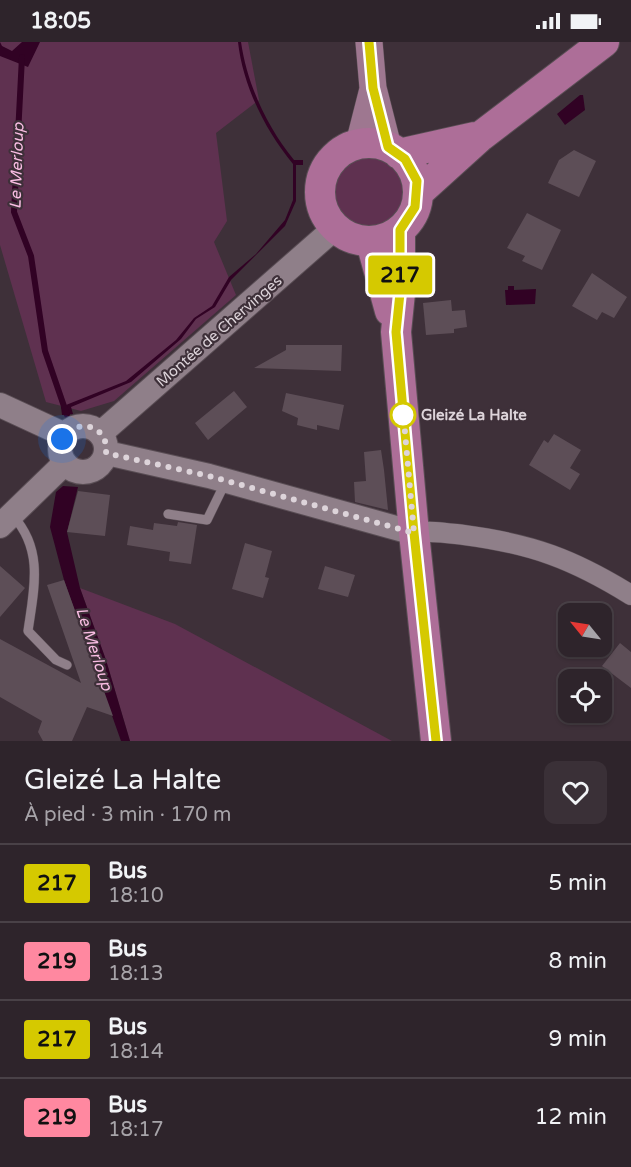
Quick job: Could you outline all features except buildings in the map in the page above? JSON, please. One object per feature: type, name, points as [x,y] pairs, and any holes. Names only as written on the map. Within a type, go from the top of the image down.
[{"type":"main road","points":[[369,42],[373,88],[394,151]]},
{"type":"main road","points":[[418,193],[481,136],[604,42]]},
{"type":"main road","points":[[359,144],[373,88]]},
{"type":"main road","points":[[394,151],[481,136]]},
{"type":"main road","points":[[375,143],[394,151],[410,166],[417,181],[418,193],[415,207],[400,230],[392,236],[371,242],[351,238],[335,228],[323,211],[320,197],[322,176],[332,160],[344,150],[359,144],[375,143]]},
{"type":"main road","points":[[396,332],[400,293],[400,230]]},
{"type":"main road","points":[[371,242],[396,332],[436,741]]},
{"type":"street","name":"Montée de Chervinges","points":[[104,443],[335,228]]},
{"type":"street","points":[[0,405],[65,435]]},
{"type":"street","points":[[80,425],[95,428],[104,443],[103,462],[90,471],[75,471],[65,463],[60,454],[65,435],[80,425]]},
{"type":"street","points":[[104,443],[226,481],[414,533],[427,531],[494,539],[546,551],[590,570],[631,595]]},
{"type":"street","points":[[6,520],[65,463]]},
{"type":"lane","points":[[168,513],[207,520],[226,481]]},
{"type":"lane","points":[[6,520],[25,529],[36,571],[28,631],[56,660],[67,665]]},
{"type":"shaded area","points":[[0,42],[248,42],[259,100],[216,133],[227,221],[214,242],[236,295],[114,401],[81,411],[46,402],[0,245]]},
{"type":"shaded area","points":[[369,157],[382,160],[394,167],[401,179],[404,192],[401,205],[394,217],[382,224],[369,227],[356,224],[344,217],[337,205],[334,192],[337,179],[344,167],[356,160]]},
{"type":"shaded area","points":[[80,588],[175,624],[392,741],[130,741],[106,660]]},
{"type":"water","points":[[0,42],[2,46],[12,51],[22,42],[40,42],[28,67],[0,56]]},
{"type":"water","points":[[238,42],[241,42],[253,89],[275,134],[294,160],[303,160],[303,165],[296,165],[296,201],[285,226],[231,280],[215,307],[196,319],[181,339],[131,382],[71,407],[73,414],[62,415],[61,407],[126,381],[176,340],[194,318],[212,306],[229,277],[256,254],[285,220],[293,200],[293,164],[273,137],[257,107],[245,75]]},
{"type":"water","points":[[583,95],[585,110],[565,125],[557,114]]},
{"type":"water","points":[[508,286],[514,286],[514,290],[536,289],[535,304],[506,305],[505,290],[508,290]]},
{"type":"water","points":[[63,486],[78,487],[67,532],[80,588],[106,660],[130,741],[121,741],[64,580],[50,527],[56,492]]},
{"type":"waterway","name":"Le Merloup","points":[[22,57],[14,212],[31,256],[45,351],[67,415]]},
{"type":"bus line","name":"217","points":[[369,42],[373,88],[388,147],[405,159],[417,181],[418,193],[415,207],[409,220],[400,230],[400,293],[396,332],[436,741]]},
{"type":"place","name":"Gleizé La Halte","points":[[403,415]]},
{"type":"route","points":[[62,439],[66,432],[73,428],[87,425],[101,433],[107,447],[106,453],[209,476],[414,533],[403,410],[403,415]]}]
